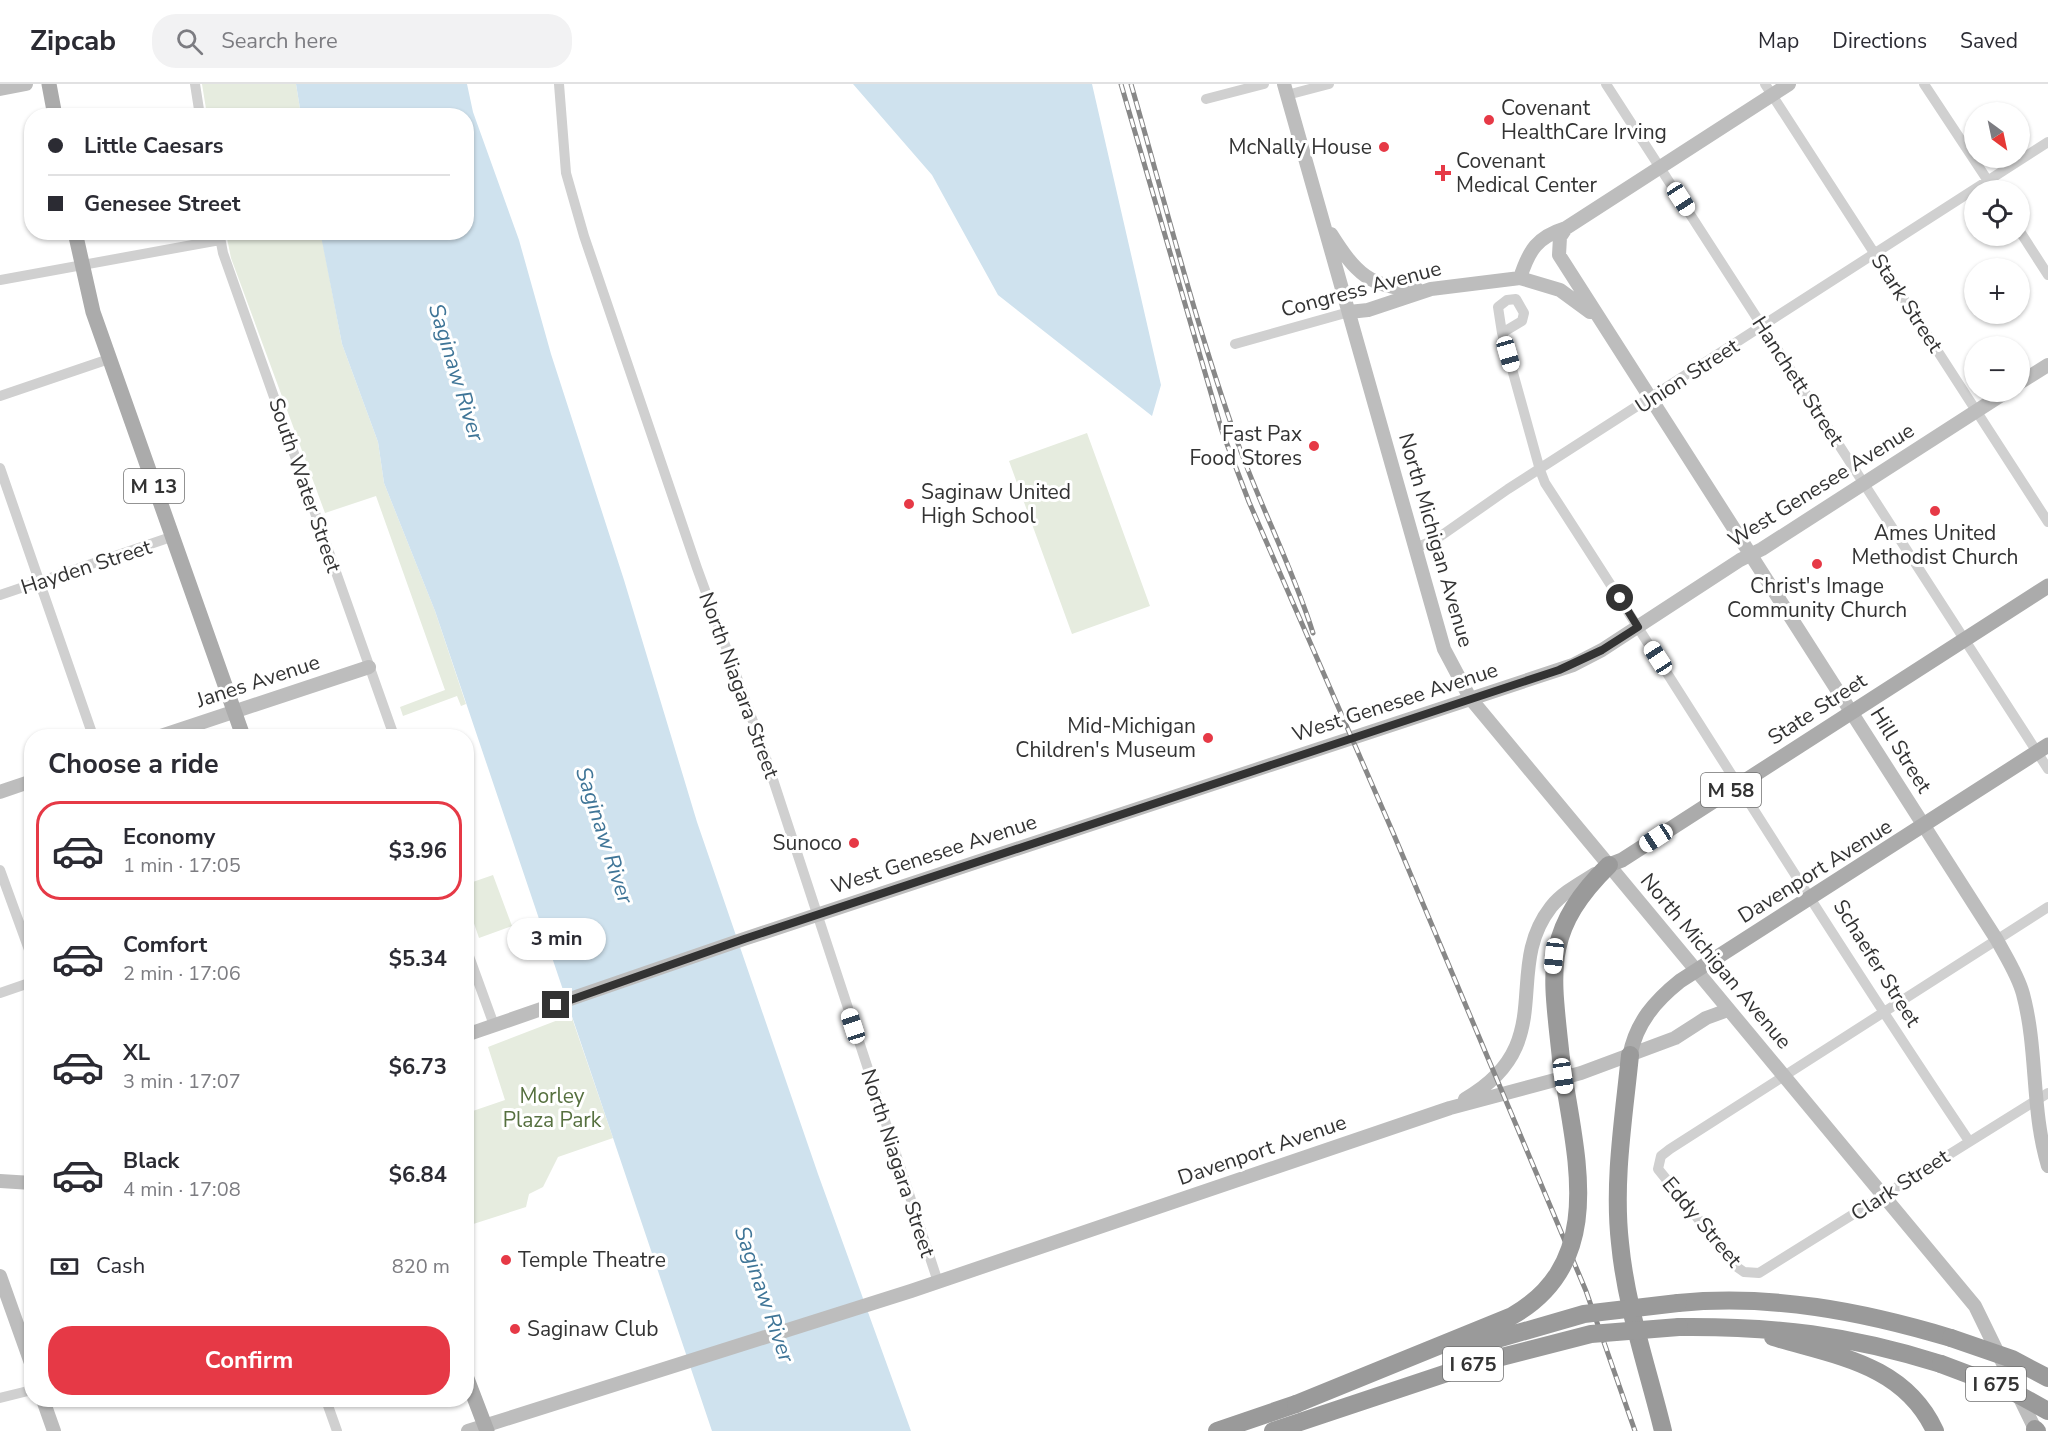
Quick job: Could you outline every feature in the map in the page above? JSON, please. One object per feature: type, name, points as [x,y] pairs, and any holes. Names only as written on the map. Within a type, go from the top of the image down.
[{"type":"highway","points":[[1296,1404],[1512,1316],[1532,1305],[1557,1277],[1573,1242],[1580,1208],[1552,974],[1554,956],[1561,930],[1573,908],[1588,886],[1609,865]]},
{"type":"highway","points":[[1630,1055],[1618,1190],[1620,1241],[1626,1286],[1663,1431]]},
{"type":"highway","name":"I 675","points":[[1217,1431],[1466,1347],[1584,1314],[1678,1303],[1738,1300],[1816,1305],[1884,1318],[2013,1359],[2048,1378]]},
{"type":"highway","points":[[1740,1326],[1876,1369],[1906,1389],[1935,1431]]},
{"type":"highway","name":"I 675","points":[[1273,1431],[1474,1364],[1591,1334],[1679,1327],[1740,1326],[1823,1334],[1887,1347],[2010,1390],[2048,1411]]},
{"type":"main road","points":[[0,89],[26,84]]},
{"type":"main road","points":[[49,84],[54,108]]},
{"type":"main road","points":[[1520,278],[1525,257],[1535,244],[1566,228],[1660,167],[1769,89],[1789,84]]},
{"type":"main road","name":"North Michigan Avenue","points":[[1285,89],[1444,649],[1470,698],[1975,1306],[2036,1430]]},
{"type":"main road","points":[[1322,220],[1350,265],[1376,285],[1401,289],[1431,289]]},
{"type":"main road","name":"Hill Street","points":[[1566,228],[1560,237],[1559,255],[1997,940],[2023,992],[2042,1097]]},
{"type":"main road","name":"M 13","points":[[77,240],[93,312],[240,729]]},
{"type":"main road","name":"Hill Street","points":[[1520,278],[1560,290],[1600,322]]},
{"type":"main road","name":"Congress Avenue","points":[[1348,312],[1368,310],[1431,289],[1520,278]]},
{"type":"main road","points":[[2030,376],[2048,365]]},
{"type":"main road","name":"West Genesee Avenue","points":[[474,1032],[744,939],[1573,664],[1638,627],[1989,402]]},
{"type":"main road","name":"State Street","points":[[1609,865],[1622,860],[2048,586]]},
{"type":"main road","name":"Janes Avenue","points":[[181,729],[369,667]]},
{"type":"main road","name":"Davenport Avenue","points":[[1630,1055],[1633,1037],[1650,1009],[1663,994],[1696,970],[2043,749]]},
{"type":"main road","points":[[0,792],[24,784]]},
{"type":"main road","points":[[1450,1108],[1480,1090],[1510,1059],[1520,1038],[1538,929],[1551,908],[1567,892],[1609,865]]},
{"type":"main road","name":"Davenport Avenue","points":[[468,1431],[486,1429],[650,1373],[938,1282],[1450,1108],[1581,1073],[1675,1038],[1706,1018],[1728,1010]]},
{"type":"main road","points":[[2042,1097],[2040,1134],[2048,1166]]},
{"type":"main road","points":[[0,1181],[24,1182]]},
{"type":"main road","points":[[0,1276],[24,1344]]},
{"type":"main road","points":[[474,1397],[486,1429]]},
{"type":"main road","points":[[45,1407],[54,1431]]},
{"type":"street","points":[[195,84],[199,108]]},
{"type":"street","name":"North Niagara Street","points":[[559,84],[566,173],[584,236],[699,574],[762,746],[938,1282]]},
{"type":"street","points":[[1206,99],[1264,84]]},
{"type":"street","points":[[1285,89],[1329,84]]},
{"type":"street","name":"Hanchett Street","points":[[1606,84],[1964,640],[2043,749],[2048,769]]},
{"type":"street","points":[[1924,84],[1986,180]]},
{"type":"street","name":"Stark Street","points":[[1769,89],[2048,522]]},
{"type":"street","name":"Union Street","points":[[1998,180],[2048,142]]},
{"type":"street","name":"Union Street","points":[[1415,548],[1435,540],[1875,254],[1964,201]]},
{"type":"street","points":[[0,280],[82,266],[202,240]]},
{"type":"street","name":"South Water Street","points":[[221,240],[223,253],[391,729]]},
{"type":"street","points":[[2029,246],[2048,275]]},
{"type":"street","name":"Congress Avenue","points":[[1235,344],[1348,312]]},
{"type":"street","name":"Schaefer Street","points":[[1502,333],[1545,483],[1740,784],[1882,1013],[1969,1141]]},
{"type":"street","points":[[0,396],[110,359]]},
{"type":"street","points":[[0,468],[91,729]]},
{"type":"street","name":"Hayden Street","points":[[0,595],[171,537]]},
{"type":"street","points":[[0,870],[24,936]]},
{"type":"street","points":[[1783,1076],[2048,907]]},
{"type":"street","points":[[474,970],[494,1025]]},
{"type":"street","points":[[0,993],[24,985]]},
{"type":"street","name":"Eddy Street","points":[[1752,1273],[1737,1266],[1660,1174],[1658,1164],[1661,1156],[1670,1149],[1783,1076]]},
{"type":"street","name":"Clark Street","points":[[1752,1273],[1764,1271],[2042,1097]]},
{"type":"street","points":[[0,1398],[24,1392]]},
{"type":"street","points":[[329,1407],[338,1431]]},
{"type":"green space","points":[[202,84],[296,84],[300,108],[206,108]]},
{"type":"green space","points":[[227,240],[322,240],[342,344],[378,442],[384,483],[435,611],[466,704],[461,706],[457,696],[403,716],[400,707],[445,690],[376,496],[325,513],[231,258]]},
{"type":"green space","points":[[1087,433],[1150,606],[1072,634],[1009,461]]},
{"type":"green space","points":[[493,875],[512,926],[479,938],[474,923],[474,882]]},
{"type":"green space","name":"Morley Plaza Park","points":[[571,1015],[613,1138],[558,1157],[543,1187],[529,1194],[526,1207],[474,1224],[474,1111],[505,1100],[488,1047]]},
{"type":"water","points":[[296,84],[467,84],[472,108],[300,108]]},
{"type":"water","points":[[853,84],[1092,84],[1161,385],[1152,416],[998,295],[932,175]]},
{"type":"water","name":"Saginaw River","points":[[474,115],[519,240],[551,354],[624,580],[697,822],[818,1174],[911,1431],[712,1431],[435,611],[384,483],[378,442],[342,344],[322,240],[474,240]]},
{"type":"railway","points":[[1121,84],[1222,431],[1249,502],[1394,835],[1586,1291],[1635,1431]]},
{"type":"railway","points":[[1131,84],[1221,394],[1245,463],[1305,608],[1313,633]]},
{"type":"place","name":"Covenant HealthCare Irving","points":[[1489,120]]},
{"type":"place","name":"McNally House","points":[[1384,147]]},
{"type":"place","name":"Covenant Medical Center","points":[[1443,173]]},
{"type":"place","name":"Fast Pax Food Stores","points":[[1314,446]]},
{"type":"place","name":"Saginaw United High School","points":[[909,504]]},
{"type":"place","name":"Ames United Methodist Church","points":[[1935,511]]},
{"type":"place","name":"Christ's Image Community Church","points":[[1817,564]]},
{"type":"place","name":"Mid-Michigan Children's Museum","points":[[1208,738]]},
{"type":"place","name":"Sunoco","points":[[854,843]]},
{"type":"place","name":"Temple Theatre","points":[[506,1260]]},
{"type":"place","name":"Saginaw Club","points":[[515,1329]]},
{"type":"route","points":[[556,1005],[744,939],[1559,670],[1602,650],[1638,627],[1620,598]]}]
